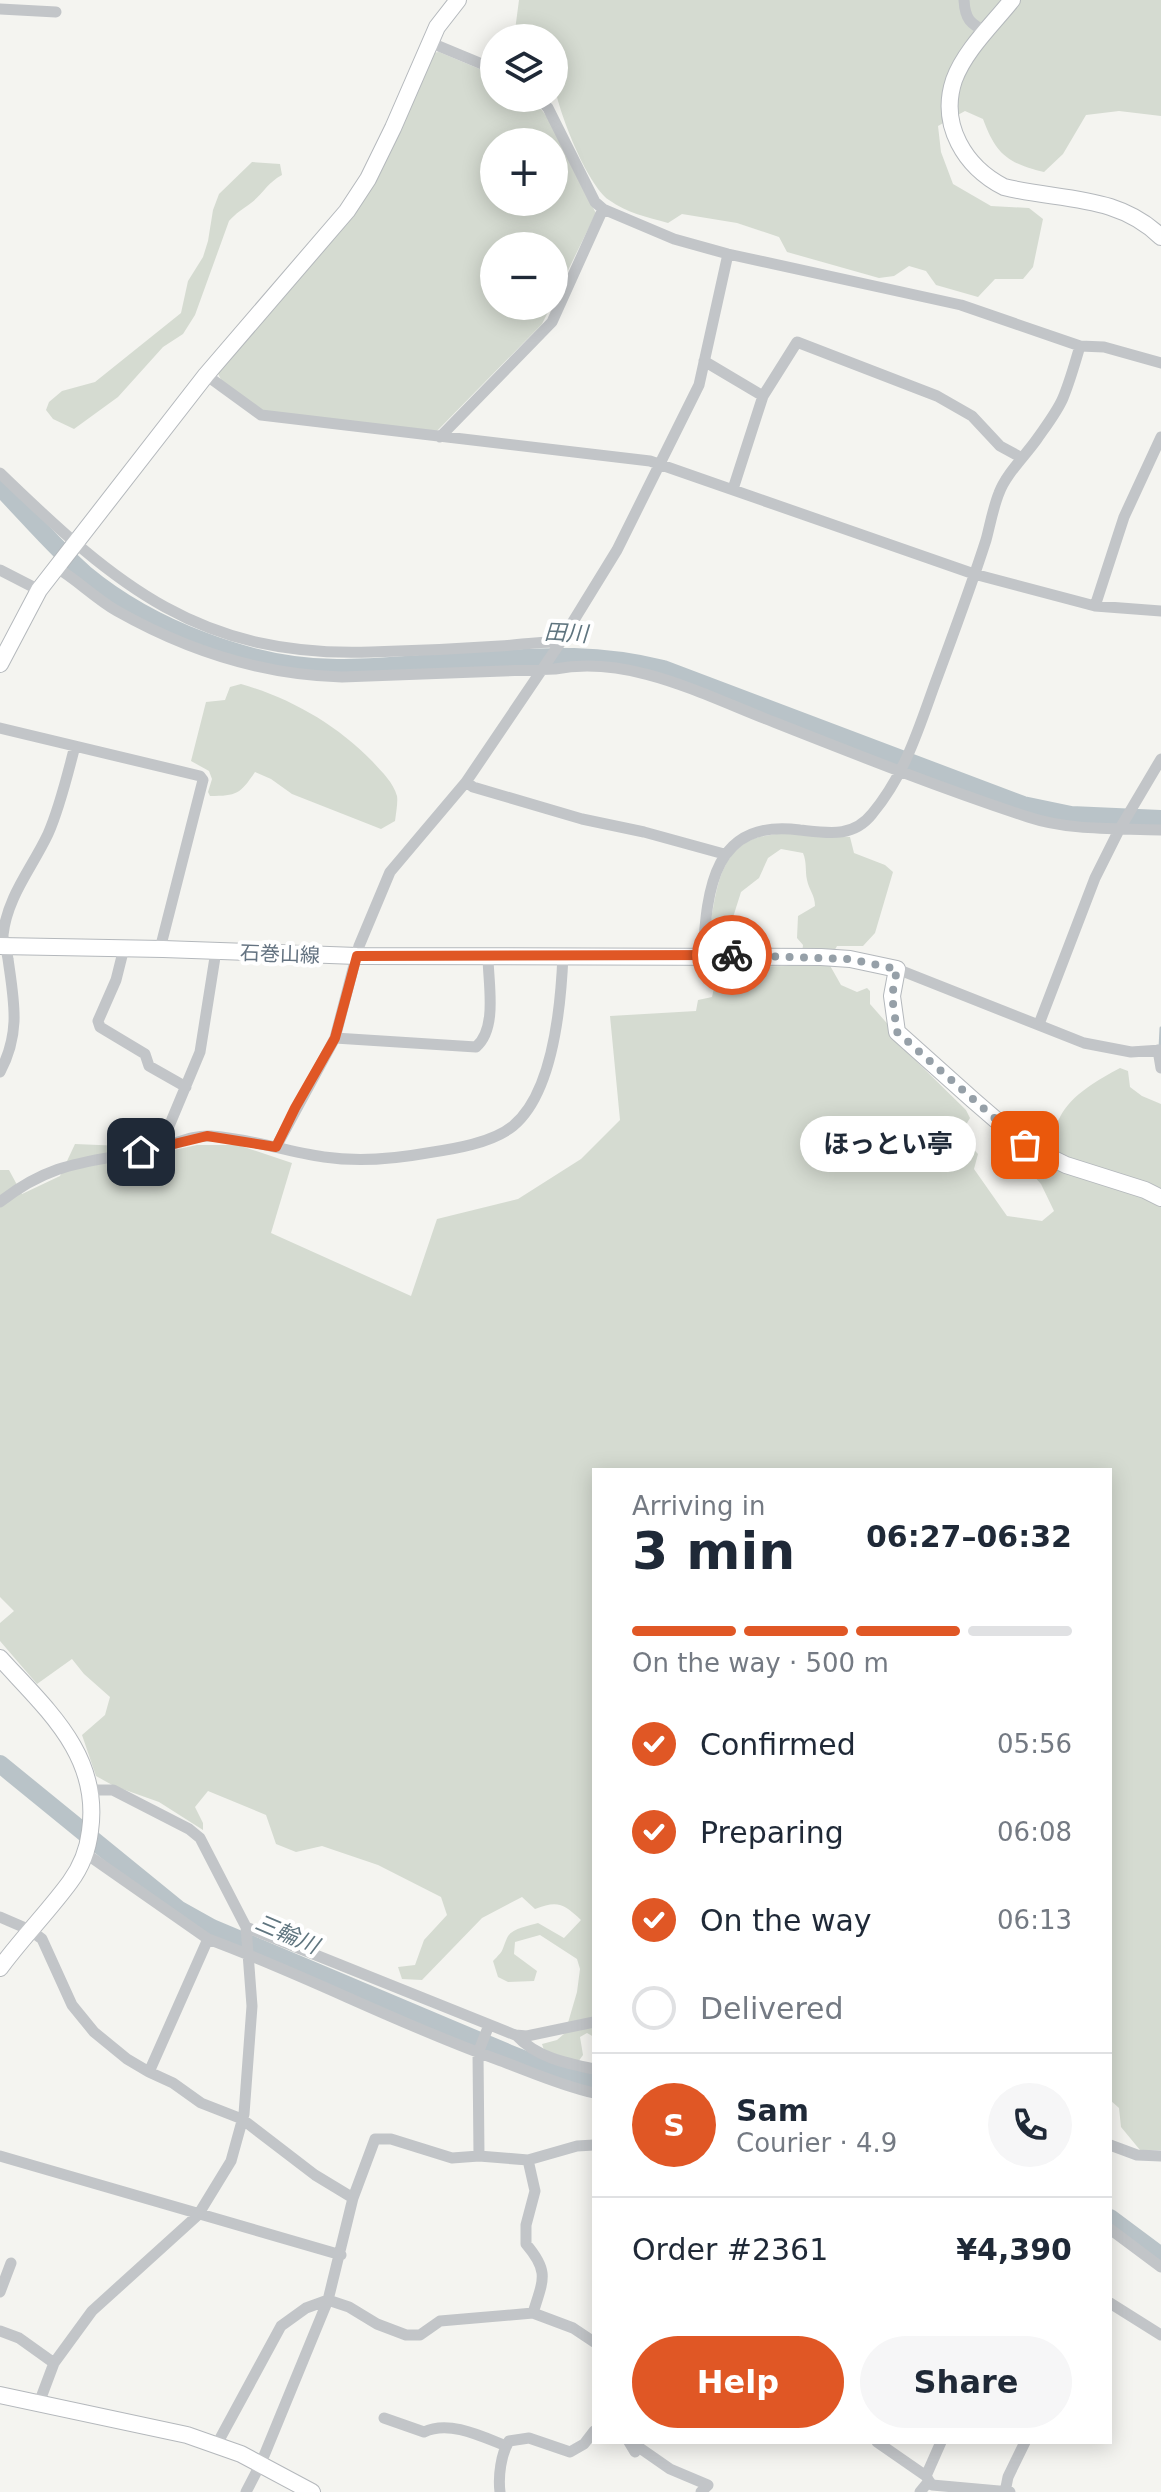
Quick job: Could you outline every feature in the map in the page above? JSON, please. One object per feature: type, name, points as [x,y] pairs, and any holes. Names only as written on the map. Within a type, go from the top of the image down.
[{"type":"street","points":[[0,663],[39,590],[206,375],[347,211],[368,179],[393,128],[429,42],[458,0]]},
{"type":"street","points":[[964,0],[966,19],[971,25],[987,32]]},
{"type":"street","points":[[1012,0],[963,62],[954,80],[952,124],[964,154],[990,180],[1004,187],[1131,213],[1161,237]]},
{"type":"street","points":[[0,9],[56,12]]},
{"type":"street","points":[[429,42],[480,63]]},
{"type":"street","points":[[550,112],[595,202],[603,209],[674,239],[728,254],[961,305],[1080,346],[1117,350],[1161,363]]},
{"type":"street","points":[[440,437],[552,322],[603,209]]},
{"type":"street","points":[[276,1147],[335,1038],[359,946],[390,872],[466,782],[559,644],[611,562],[661,464],[699,385],[728,254]]},
{"type":"street","points":[[733,489],[763,396],[797,342],[937,396],[972,416],[1000,446],[1022,458]]},
{"type":"street","points":[[703,955],[713,880],[718,862],[733,844],[747,835],[769,830],[795,829],[841,834],[857,827],[870,817],[902,770],[974,574],[1000,490],[1062,399],[1080,346]]},
{"type":"street","points":[[704,361],[763,396]]},
{"type":"street","points":[[206,375],[261,415],[650,461],[974,574],[1095,606],[1161,611]]},
{"type":"street","points":[[1095,606],[1124,517],[1161,437]]},
{"type":"street","points":[[0,473],[74,545],[136,592],[207,628],[255,643],[330,653],[559,644]]},
{"type":"street","points":[[58,566],[116,611],[157,632],[229,659],[296,675],[342,677],[545,665],[634,671],[706,694],[1030,818],[1055,824],[1161,830]]},
{"type":"street","points":[[0,570],[39,590]]},
{"type":"street","points":[[0,728],[200,776],[203,780],[162,941],[163,949]]},
{"type":"street","points":[[0,1072],[11,1052],[15,1020],[7,953],[2,946],[4,927],[16,891],[48,834],[75,746]]},
{"type":"street","points":[[1039,1024],[1095,878],[1161,759]]},
{"type":"street","points":[[466,782],[473,787],[582,819],[724,854]]},
{"type":"street","name":"石巻山線","points":[[2,946],[357,956],[703,955],[850,959],[897,969]]},
{"type":"street","points":[[124,948],[116,980],[98,1021],[100,1027],[145,1054],[149,1066],[186,1087]]},
{"type":"street","points":[[163,1147],[200,1052],[216,951]]},
{"type":"street","points":[[0,1202],[34,1178],[58,1168],[163,1147],[192,1137],[207,1136],[336,1158],[391,1157],[441,1151],[497,1135],[512,1127],[539,1090],[561,1001],[563,955]]},
{"type":"street","points":[[335,1038],[480,1045],[489,1020],[488,956]]},
{"type":"street","points":[[1161,1068],[1159,1050],[1131,1052],[1084,1043],[897,969],[892,996],[897,1032],[973,1100],[1025,1145],[1066,1165],[1161,1198]]},
{"type":"street","points":[[0,1658],[58,1723],[76,1750],[87,1771],[92,1823],[86,1851],[71,1881],[0,1968]]},
{"type":"street","points":[[39,2403],[54,2363],[92,2311],[198,2215],[231,2161],[242,2119],[252,2006],[246,1929],[200,1838],[189,1829],[113,1790],[91,1790]]},
{"type":"street","points":[[86,1851],[208,1939],[548,2080],[592,2092]]},
{"type":"street","points":[[0,1917],[30,1930],[42,1939],[72,2005],[127,2059],[173,2083],[201,2103],[242,2119],[315,2175],[353,2198]]},
{"type":"street","points":[[246,1929],[487,2029],[527,2036],[592,2022]]},
{"type":"street","points":[[149,2072],[208,1939]]},
{"type":"street","points":[[479,2156],[478,2050],[487,2029]]},
{"type":"street","points":[[515,2035],[524,2045],[544,2056],[592,2068]]},
{"type":"street","points":[[246,2492],[261,2463],[328,2300],[353,2198],[375,2139],[391,2139],[452,2158],[479,2156],[536,2160],[577,2146],[592,2145]]},
{"type":"street","points":[[1112,2146],[1137,2155],[1161,2156]]},
{"type":"street","points":[[0,2156],[341,2255]]},
{"type":"street","points":[[528,2160],[535,2191],[526,2225],[526,2244],[539,2259],[544,2278],[533,2313]]},
{"type":"street","points":[[1112,2230],[1161,2267]]},
{"type":"street","points":[[0,2292],[11,2263]]},
{"type":"street","points":[[217,2444],[281,2326],[306,2308],[328,2300],[406,2335],[420,2335],[440,2321],[533,2313],[573,2328],[592,2341]]},
{"type":"street","points":[[1112,2304],[1161,2335]]},
{"type":"street","points":[[0,2331],[19,2338],[54,2363]]},
{"type":"street","points":[[0,2395],[217,2444],[261,2463],[312,2492]]},
{"type":"street","points":[[384,2418],[424,2432],[435,2428],[461,2429],[506,2446]]},
{"type":"street","points":[[500,2492],[499,2482],[509,2441],[529,2438],[570,2452],[584,2444],[592,2434]]},
{"type":"street","points":[[630,2444],[635,2452],[637,2446],[670,2469],[708,2485],[701,2492]]},
{"type":"street","points":[[880,2444],[927,2478],[932,2485],[1008,2492],[1008,2477],[1024,2444]]},
{"type":"street","points":[[920,2492],[940,2444]]},
{"type":"shaded area","points":[[519,0],[1161,0],[1161,116],[1119,111],[1086,115],[1063,154],[1044,172],[1021,165],[1004,155],[993,141],[983,119],[965,111],[938,126],[941,152],[953,184],[991,206],[1029,208],[1043,219],[1033,267],[1023,279],[995,279],[978,297],[936,285],[926,271],[909,266],[894,276],[879,278],[787,252],[779,237],[737,223],[682,214],[668,223],[637,214],[609,200],[600,192],[583,163],[562,112],[568,112],[568,24],[516,24]]},
{"type":"shaded area","points":[[439,52],[480,69],[480,112],[543,112],[554,128],[480,128],[480,216],[568,216],[568,154],[596,213],[568,270],[568,232],[480,232],[480,320],[544,320],[437,431],[263,411],[221,380],[216,369],[332,237],[431,53]]},
{"type":"shaded area","points":[[252,162],[280,164],[282,175],[229,221],[195,315],[183,334],[163,347],[118,397],[74,429],[53,419],[46,410],[49,402],[62,391],[95,382],[181,313],[188,281],[203,257],[219,194]]},
{"type":"shaded area","points":[[241,684],[311,714],[358,748],[393,786],[397,796],[395,821],[381,829],[292,794],[255,772],[237,792],[210,796],[208,792],[212,779],[209,771],[191,761],[206,702],[225,700],[230,687]]},
{"type":"shaded area","points":[[783,833],[850,837],[854,853],[885,865],[893,872],[875,933],[863,946],[837,946],[828,962],[841,985],[857,992],[867,988],[870,991],[870,1004],[907,1052],[966,1110],[970,1118],[960,1135],[978,1154],[974,1169],[1007,1216],[1042,1221],[1054,1211],[1041,1184],[1008,1147],[1011,1141],[1036,1155],[1071,1101],[1120,1068],[1128,1071],[1130,1087],[1161,1104],[1161,2150],[1140,2150],[1121,2127],[1119,2108],[1112,2102],[1112,1468],[592,1468],[592,2036],[587,2033],[580,2037],[583,2055],[578,2062],[544,2050],[542,2044],[557,2040],[565,2033],[577,1992],[580,1969],[577,1959],[540,1935],[515,1942],[514,1954],[537,1971],[534,1981],[508,1982],[498,1977],[493,1961],[509,1935],[521,1928],[538,1923],[564,1938],[581,1920],[570,1910],[555,1904],[535,1909],[522,1897],[482,1918],[422,1980],[402,1979],[398,1967],[415,1965],[424,1940],[447,1915],[441,1897],[378,1865],[322,1846],[296,1852],[276,1844],[266,1815],[208,1791],[195,1807],[203,1830],[159,1802],[96,1776],[82,1735],[105,1715],[110,1697],[72,1659],[37,1684],[0,1641],[0,1623],[14,1611],[0,1597],[0,1170],[9,1170],[22,1194],[60,1176],[75,1144],[123,1146],[137,1158],[197,1145],[238,1145],[292,1163],[271,1233],[411,1296],[437,1219],[518,1199],[581,1159],[620,1120],[610,1016],[696,1011],[698,1000],[712,997],[716,979],[725,967],[786,966],[801,961],[803,945],[797,938],[798,916],[815,906],[803,853],[781,849],[768,858],[759,878],[741,892],[729,930],[717,936],[710,925],[720,879],[730,858],[737,849],[764,836]]},
{"type":"waterway","name":"田川","points":[[0,487],[52,543],[111,594],[171,627],[237,652],[271,661],[337,668],[558,657],[635,663],[663,669],[1023,805],[1071,815],[1161,819]]},
{"type":"waterway","points":[[1160,1048],[1161,1028]]},
{"type":"waterway","name":"三輪川","points":[[0,1764],[178,1909],[212,1928],[508,2053],[556,2072],[592,2081]]},
{"type":"waterway","name":"三輪川","points":[[1112,2219],[1161,2256]]},
{"type":"way so far","points":[[732,955],[850,959],[897,969],[892,996],[897,1032],[1025,1145]]},
{"type":"place","name":"ほっとい亭","points":[[1025,1145]]},
{"type":"route","points":[[141,1152],[192,1137],[207,1136],[276,1147],[335,1038],[357,956],[732,955]]}]
